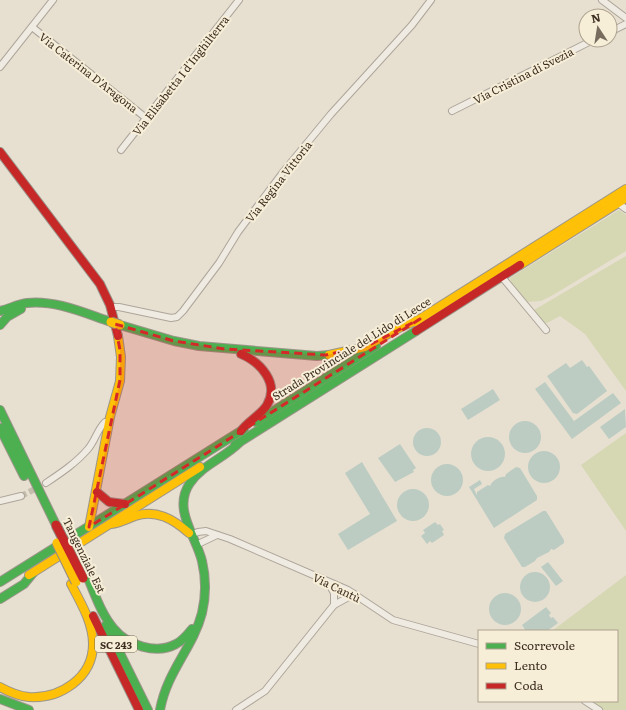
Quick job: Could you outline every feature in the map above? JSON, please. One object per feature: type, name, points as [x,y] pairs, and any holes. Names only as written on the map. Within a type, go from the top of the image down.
[{"type":"main road","points":[[0,152],[100,284],[111,307],[122,364],[120,380],[109,423],[91,531],[33,573],[0,594]]},
{"type":"main road","name":"Strada Provinciale del Lido di Lecce","points":[[91,531],[126,504],[626,189]]},
{"type":"main road","name":"Strada Provinciale del Lido di Lecce","points":[[91,531],[111,524],[622,200]]},
{"type":"main road","points":[[0,310],[27,303],[56,305],[174,341],[226,350],[304,356],[335,354],[369,345],[407,322],[420,318]]},
{"type":"main road","points":[[0,325],[11,314],[36,304]]},
{"type":"main road","points":[[226,350],[255,360],[266,372],[271,388],[267,404],[246,423],[241,431]]},
{"type":"main road","points":[[0,400],[10,421],[11,442]]},
{"type":"main road","name":"Tangenziale Est","points":[[0,410],[11,442],[60,540]]},
{"type":"main road","name":"Tangenziale Est","points":[[0,428],[11,442]]},
{"type":"main road","points":[[0,435],[11,442]]},
{"type":"main road","points":[[160,710],[164,688],[199,625],[203,608],[205,575],[184,513],[183,503],[188,485],[201,471],[231,452],[239,442]]},
{"type":"main road","points":[[97,492],[102,499],[108,503],[126,504]]},
{"type":"main road","points":[[111,524],[120,523],[136,515],[146,513],[162,515],[173,519],[191,535]]},
{"type":"main road","points":[[0,582],[91,531]]},
{"type":"main road","points":[[0,687],[18,698],[28,700],[43,699],[67,691],[84,674],[92,658],[92,633],[85,613],[76,556],[60,540]]},
{"type":"main road","points":[[60,540],[62,564],[79,580],[114,629],[127,640],[149,648],[162,648],[176,644],[192,629],[203,608]]},
{"type":"main road","points":[[0,599],[24,584],[33,573]]},
{"type":"main road","name":"Tangenziale Est","points":[[79,580],[140,710]]},
{"type":"main road","name":"Tangenziale Est","points":[[79,580],[148,710]]},
{"type":"main road","points":[[0,699],[29,710]]},
{"type":"street","points":[[0,67],[53,0]]},
{"type":"street","name":"Via Elisabetta I d'Inghilterra","points":[[121,150],[239,0]]},
{"type":"street","name":"Via Regina Vittoria","points":[[111,307],[118,307],[171,318],[176,317],[183,311],[219,264],[238,232],[284,171],[331,114],[412,25],[431,0]]},
{"type":"street","points":[[602,0],[626,18]]},
{"type":"street","name":"Via Caterina D'Aragona","points":[[32,27],[146,118]]},
{"type":"street","name":"Via Cristina di Svezia","points":[[452,111],[578,48]]},
{"type":"street","points":[[622,200],[626,209]]},
{"type":"street","points":[[502,277],[546,330]]},
{"type":"street","points":[[46,483],[67,469],[87,450],[101,426],[105,422],[109,423]]},
{"type":"street","points":[[0,501],[21,496]]},
{"type":"street","name":"Via Cantù","points":[[191,535],[206,531],[217,535],[328,581],[354,594],[386,617],[393,620],[478,644]]},
{"type":"street","points":[[196,545],[217,535]]},
{"type":"street","points":[[328,581],[334,593],[334,605]]},
{"type":"street","points":[[236,710],[265,691],[334,605],[354,594]]},
{"type":"street","points":[[586,702],[598,710]]},
{"type":"highlighted area","points":[[420,319],[89,527],[120,380],[120,350],[115,324],[174,341],[225,349],[326,355],[369,345]]},
{"type":"green space","points":[[619,210],[626,215],[626,251],[553,295],[541,301],[526,302],[511,283],[510,278]]},
{"type":"green space","points":[[626,256],[626,391],[585,334],[560,316],[547,323],[543,323],[534,310]]},
{"type":"green space","points":[[626,433],[626,531],[581,465]]},
{"type":"green space","points":[[626,575],[626,710],[603,710],[591,702],[618,702],[618,630],[553,630]]},
{"type":"shaded area","points":[[582,360],[587,367],[589,366],[607,391],[577,414],[573,413],[547,376],[566,363],[570,368]]},
{"type":"shaded area","points":[[545,382],[574,421],[613,393],[621,403],[572,439],[535,389]]},
{"type":"shaded area","points":[[493,389],[500,400],[468,420],[461,409]]},
{"type":"shaded area","points":[[625,409],[626,427],[609,439],[600,427]]},
{"type":"shaded area","points":[[522,421],[528,421],[538,428],[541,437],[540,443],[534,450],[528,453],[522,453],[512,446],[509,440],[509,434],[516,424]]},
{"type":"shaded area","points":[[427,428],[437,432],[441,442],[437,452],[427,456],[417,452],[413,442],[417,432]]},
{"type":"shaded area","points":[[488,437],[500,442],[505,454],[500,466],[488,471],[476,466],[471,454],[476,442]]},
{"type":"shaded area","points":[[400,444],[416,468],[413,470],[414,472],[395,482],[378,458]]},
{"type":"shaded area","points":[[541,451],[547,451],[557,458],[560,467],[559,473],[553,480],[547,483],[541,483],[531,476],[528,470],[528,464],[535,454]]},
{"type":"shaded area","points":[[362,462],[397,521],[348,550],[338,534],[370,514],[345,473]]},
{"type":"shaded area","points":[[447,464],[458,469],[463,480],[458,491],[447,496],[436,491],[431,480],[436,469]]},
{"type":"shaded area","points":[[516,467],[520,468],[537,496],[537,500],[494,528],[469,487],[480,480],[482,484],[474,489],[477,495],[477,492],[488,485],[490,486],[496,479],[505,477],[506,474]]},
{"type":"shaded area","points":[[413,489],[419,490],[426,496],[429,505],[428,511],[422,518],[413,521],[407,520],[400,514],[397,505],[398,499],[404,492]]},
{"type":"shaded area","points":[[543,511],[546,511],[564,540],[564,543],[554,550],[551,549],[549,552],[537,558],[525,567],[522,567],[504,538],[505,534]]},
{"type":"shaded area","points":[[435,522],[438,525],[440,524],[444,530],[442,531],[444,535],[432,543],[430,541],[427,544],[421,536],[425,533],[423,530]]},
{"type":"shaded area","points":[[548,562],[563,581],[556,586],[541,567]]},
{"type":"shaded area","points":[[535,572],[546,576],[550,587],[546,598],[535,602],[524,598],[520,587],[524,576]]},
{"type":"shaded area","points":[[505,593],[516,598],[521,609],[516,620],[505,625],[494,620],[489,609],[494,598]]},
{"type":"shaded area","points":[[546,607],[551,613],[549,615],[551,618],[553,617],[558,623],[548,630],[525,630],[522,625]]},
{"type":"tunnel","points":[[21,496],[39,487]]},
{"type":"traffic: fast","points":[[0,311],[20,304],[49,303],[70,308],[111,322]]},
{"type":"traffic: fast","points":[[0,325],[7,317],[21,309]]},
{"type":"traffic: fast","points":[[120,325],[174,341],[199,346],[317,356],[329,355]]},
{"type":"traffic: fast","points":[[235,445],[416,331]]},
{"type":"traffic: fast","points":[[256,422],[376,346]]},
{"type":"traffic: fast","points":[[0,410],[56,525]]},
{"type":"traffic: fast","points":[[0,428],[24,476]]},
{"type":"traffic: fast","points":[[0,582],[244,429]]},
{"type":"traffic: fast","points":[[160,710],[168,683],[198,626],[205,594],[205,580],[202,561],[184,513],[183,503],[185,493],[190,483],[200,472],[239,443]]},
{"type":"traffic: fast","points":[[0,599],[24,584],[33,573]]},
{"type":"traffic: fast","points":[[87,576],[105,617],[114,629],[126,640],[142,647],[160,649],[176,644],[192,629]]},
{"type":"traffic: fast","points":[[106,625],[148,710]]},
{"type":"traffic: fast","points":[[0,699],[29,710]]},
{"type":"traffic: slow","points":[[415,322],[626,189]]},
{"type":"traffic: slow","points":[[520,265],[626,198]]},
{"type":"traffic: slow","points":[[329,355],[365,347],[401,327],[420,319]]},
{"type":"traffic: slow","points":[[111,322],[120,325]]},
{"type":"traffic: slow","points":[[89,527],[110,417],[120,381],[121,357],[118,336]]},
{"type":"traffic: slow","points":[[29,575],[200,467]]},
{"type":"traffic: slow","points":[[111,524],[135,516],[150,514],[164,517],[177,523],[189,533]]},
{"type":"traffic: slow","points":[[57,543],[76,582]]},
{"type":"traffic: slow","points":[[0,687],[14,694],[29,697],[41,697],[63,690],[73,684],[81,676],[92,656],[93,644],[89,621],[71,584]]},
{"type":"traffic: jam","points":[[0,152],[100,284],[110,305],[118,336]]},
{"type":"traffic: jam","points":[[416,331],[520,265]]},
{"type":"traffic: jam","points":[[241,354],[255,362],[261,368],[266,374],[271,389],[267,405],[241,431]]},
{"type":"traffic: jam","points":[[97,492],[109,502],[125,504]]},
{"type":"traffic: jam","points":[[56,525],[83,578]]},
{"type":"traffic: jam","points":[[93,616],[139,710]]}]
